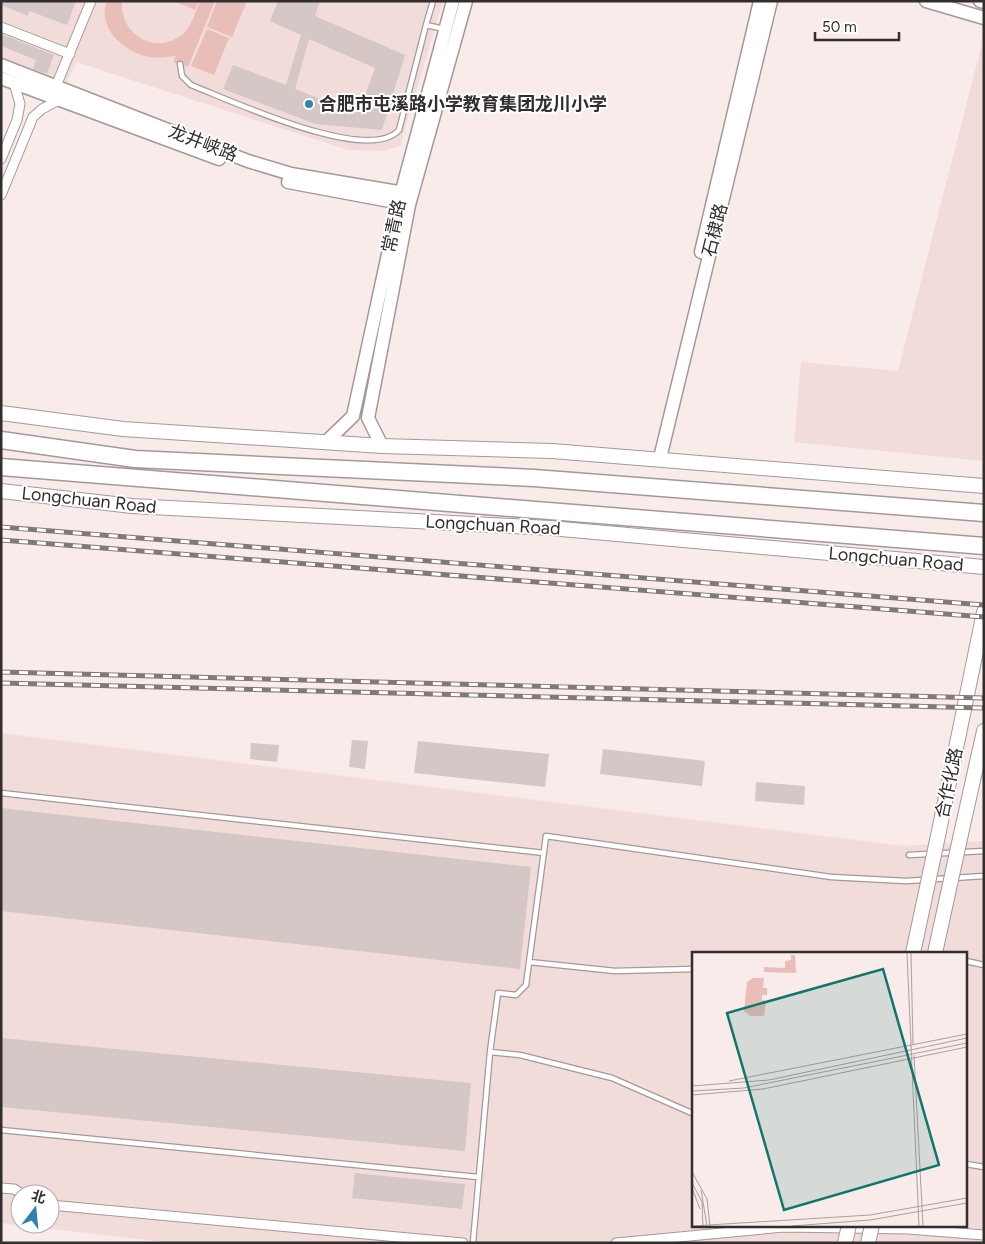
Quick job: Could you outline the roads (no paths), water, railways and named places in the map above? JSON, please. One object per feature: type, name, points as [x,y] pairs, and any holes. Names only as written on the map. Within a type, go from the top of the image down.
[{"type":"highway","points":[[1,440],[135,459],[534,478],[984,514]]},
{"type":"highway","name":"Longchuan Road","points":[[1,467],[984,546]]},
{"type":"main road","points":[[1,413],[123,428],[382,446],[552,451],[657,458],[984,486]]},
{"type":"main road","name":"Longchuan Road","points":[[1,491],[132,506],[550,528],[984,567]]},
{"type":"main road","name":"合作化路","points":[[913,952],[984,612]]},
{"type":"main road","name":"合作化路","points":[[934,952],[984,730]]},
{"type":"main road","points":[[845,1243],[849,1226]]},
{"type":"main road","points":[[868,1243],[872,1226]]},
{"type":"street","points":[[56,86],[91,1]]},
{"type":"street","name":"常青路","points":[[451,31],[453,1]]},
{"type":"street","name":"常青路","points":[[326,442],[353,416],[405,199],[451,31],[466,1]]},
{"type":"street","name":"石棣路","points":[[657,458],[760,1]]},
{"type":"street","name":"石棣路","points":[[657,458],[771,1]]},
{"type":"street","points":[[926,1],[984,18]]},
{"type":"street","points":[[980,1],[984,2]]},
{"type":"street","points":[[1,27],[70,54]]},
{"type":"street","name":"龙井峡路","points":[[1,65],[248,161],[291,174],[405,199]]},
{"type":"street","name":"龙井峡路","points":[[1,78],[288,182],[405,199]]},
{"type":"street","points":[[1,159],[17,120],[20,104],[14,83]]},
{"type":"street","points":[[1,195],[33,117],[42,109],[59,100]]},
{"type":"street","name":"常青路","points":[[382,446],[368,418],[405,199]]},
{"type":"street","points":[[60,1206],[463,1243]]},
{"type":"street","points":[[616,1243],[784,1227],[908,1229],[984,1235]]},
{"type":"lane","points":[[180,64],[182,76],[188,84],[300,128],[326,135],[359,140],[380,140],[390,137],[399,130],[433,1]]},
{"type":"lane","points":[[426,25],[451,31]]},
{"type":"lane","points":[[1,792],[544,853]]},
{"type":"lane","points":[[473,1243],[490,1052],[498,993],[516,995],[526,985],[546,836],[831,877],[906,881],[984,876]]},
{"type":"lane","points":[[909,855],[984,851]]},
{"type":"lane","points":[[968,961],[984,965]]},
{"type":"lane","points":[[529,962],[615,971],[692,969]]},
{"type":"lane","points":[[490,1052],[520,1055],[612,1078],[692,1113]]},
{"type":"lane","points":[[1,1130],[478,1177]]},
{"type":"lane","points":[[968,1164],[984,1166]]},
{"type":"railway","points":[[1,527],[984,605]]},
{"type":"railway","points":[[1,540],[984,617]]},
{"type":"railway","points":[[1,672],[984,698]]},
{"type":"railway","points":[[1,683],[984,708]]},
{"type":"place","name":"合肥市屯溪路小学教育集团龙川小学","points":[[309,104]]}]
